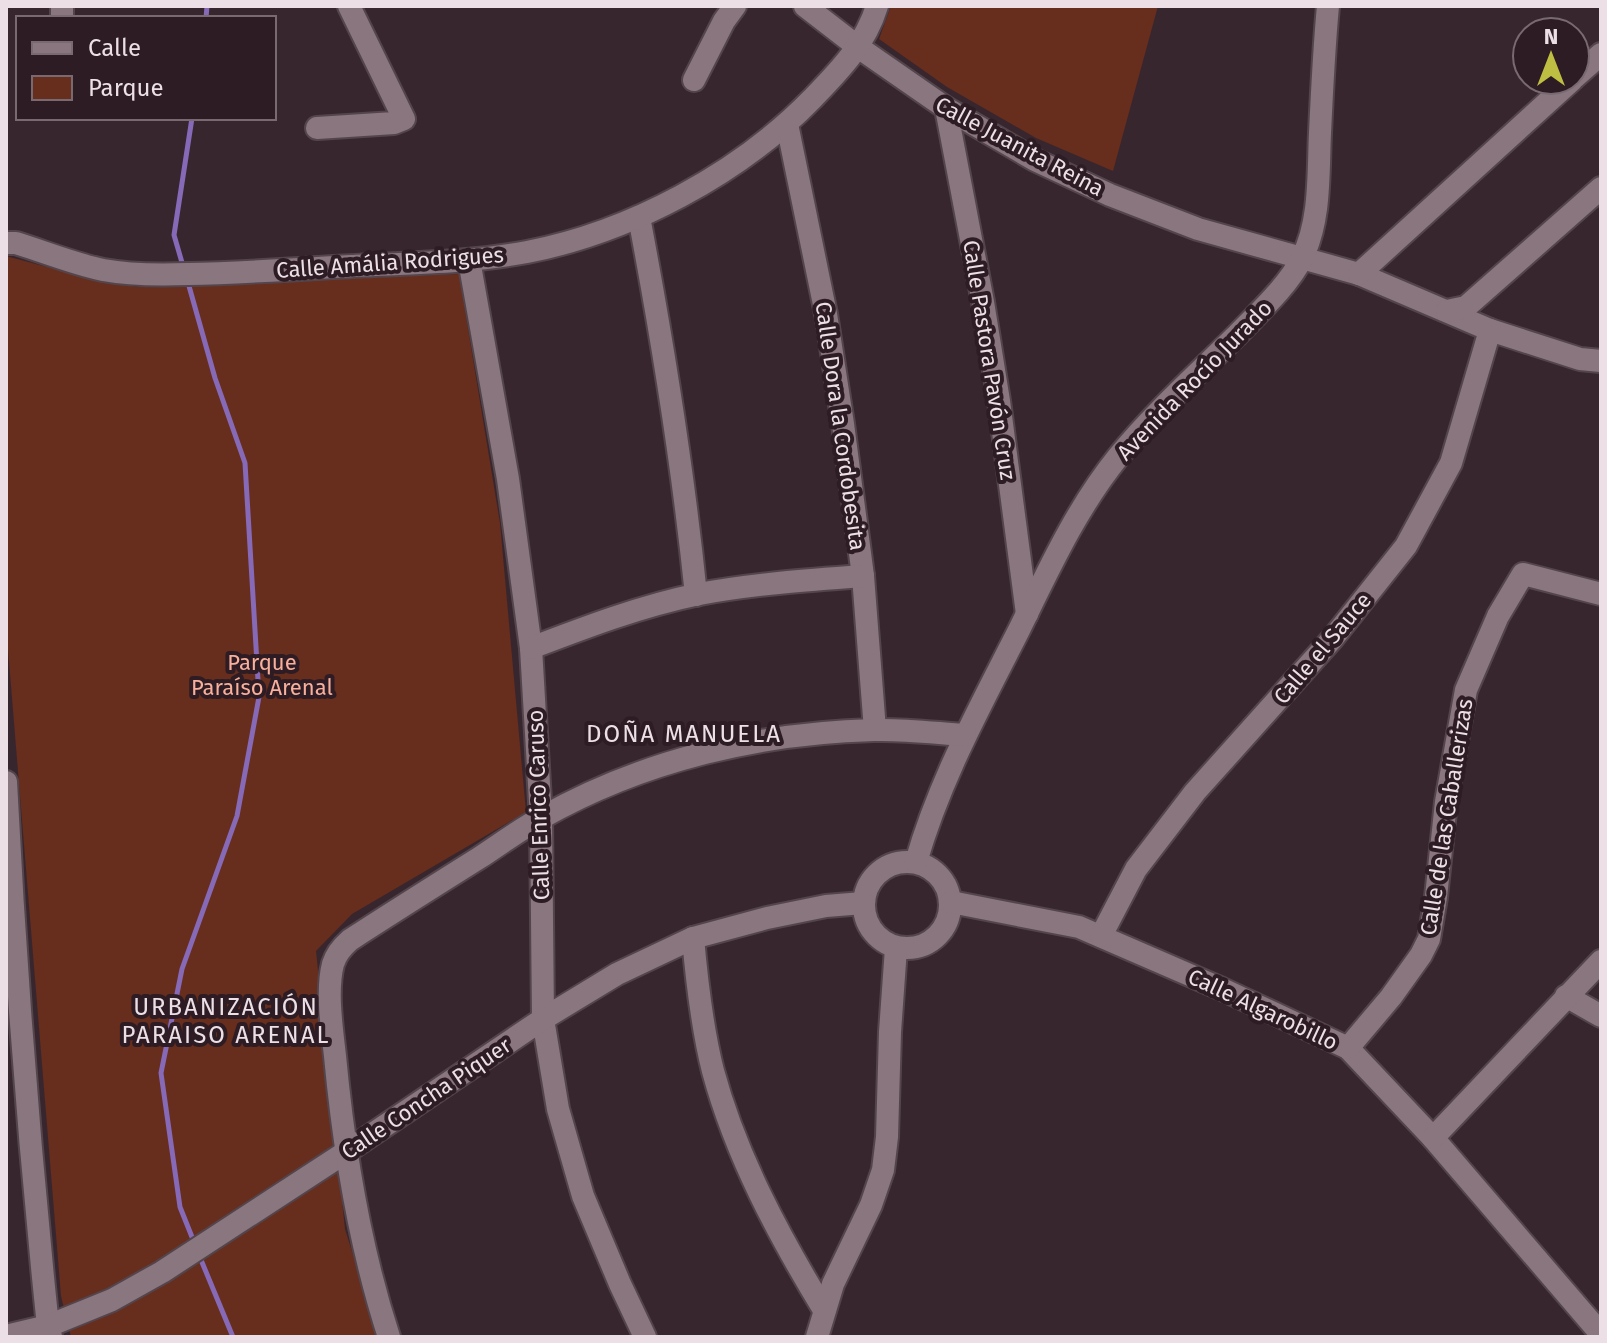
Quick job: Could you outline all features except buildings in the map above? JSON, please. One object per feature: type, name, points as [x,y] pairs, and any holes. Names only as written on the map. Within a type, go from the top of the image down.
[{"type":"street","points":[[317,128],[394,123],[404,119],[349,6]]},
{"type":"street","points":[[694,80],[735,6]]},
{"type":"street","name":"Calle Juanita Reina","points":[[805,6],[946,108],[1035,160],[1110,195],[1198,229],[1359,274],[1490,330],[1580,359],[1601,361]]},
{"type":"street","name":"Calle Amália Rodrigues","points":[[6,243],[16,243],[104,270],[158,275],[469,260],[527,252],[584,237],[639,217],[690,191],[787,124],[858,47],[871,27],[877,6]]},
{"type":"street","name":"Avenida Rocío Jurado","points":[[916,862],[926,827],[954,757],[1071,528],[1118,458],[1166,405],[1256,316],[1302,258],[1313,227],[1317,189],[1328,6]]},
{"type":"street","points":[[1359,274],[1555,96]]},
{"type":"street","name":"Calle Pastora Pavón Cruz","points":[[946,108],[988,330],[1027,614]]},
{"type":"street","name":"Calle Dora la Cordobesita","points":[[787,124],[826,314],[857,519],[875,730]]},
{"type":"street","points":[[1447,311],[1466,307],[1601,188]]},
{"type":"street","points":[[639,217],[670,389],[696,595]]},
{"type":"street","name":"Calle Enrico Caruso","points":[[469,260],[508,479],[531,648],[541,818],[543,1019],[558,1109],[583,1196],[640,1335]]},
{"type":"street","name":"Calle el Sauce","points":[[1101,936],[1136,869],[1195,792],[1333,638],[1406,546],[1451,463],[1490,330]]},
{"type":"street","name":"Calle de las Caballerizas","points":[[1348,1048],[1391,997],[1429,939],[1446,802],[1466,690],[1498,616],[1523,574],[1601,594]]},
{"type":"street","points":[[531,648],[612,617],[696,595],[750,586],[863,576]]},
{"type":"street","points":[[389,1337],[360,1233],[346,1152],[331,981],[336,956],[350,940],[541,818],[604,787],[669,763],[736,745],[805,734],[875,730],[965,735]]},
{"type":"street","points":[[6,782],[26,1089],[49,1331]]},
{"type":"street","points":[[901,861],[916,862],[933,870],[945,884],[951,902],[949,917],[942,931],[931,942],[896,948],[873,932],[865,918],[863,903],[866,888],[875,875],[886,866],[901,861]]},
{"type":"street","name":"Calle Algarobillo","points":[[951,902],[1079,927],[1348,1048],[1433,1138],[1601,1334]]},
{"type":"street","name":"Calle Concha Piquer","points":[[6,1336],[49,1331],[177,1263],[543,1019],[617,974],[693,938],[767,918],[826,906],[863,903]]},
{"type":"street","points":[[693,938],[702,1018],[713,1071],[734,1135],[760,1192],[824,1310]]},
{"type":"street","points":[[817,1337],[833,1284],[871,1205],[883,1170],[896,948]]},
{"type":"street","points":[[1433,1138],[1601,961]]},
{"type":"street","points":[[1566,996],[1601,1016]]},
{"type":"green space","points":[[891,6],[1158,6],[1113,171],[1036,138],[947,87],[879,39]]},
{"type":"green space","name":"Parque Paraíso Arenal","points":[[6,256],[136,287],[459,274],[500,523],[526,812],[352,914],[316,951],[345,1229],[379,1337],[71,1337],[61,1296],[6,625]]},
{"type":"waterway","points":[[206,16],[207,6]]},
{"type":"waterway","points":[[183,266],[174,235],[192,120]]},
{"type":"waterway","points":[[187,279],[215,378],[245,463],[259,697],[237,816],[182,969],[161,1073],[180,1207],[194,1242]]},
{"type":"waterway","points":[[199,1255],[233,1337]]},
{"type":"district","name":"DOÑA MANUELA","points":[[684,734]]},
{"type":"district","name":"URBANIZACIÓN PARAISO ARENAL","points":[[226,1021]]}]
